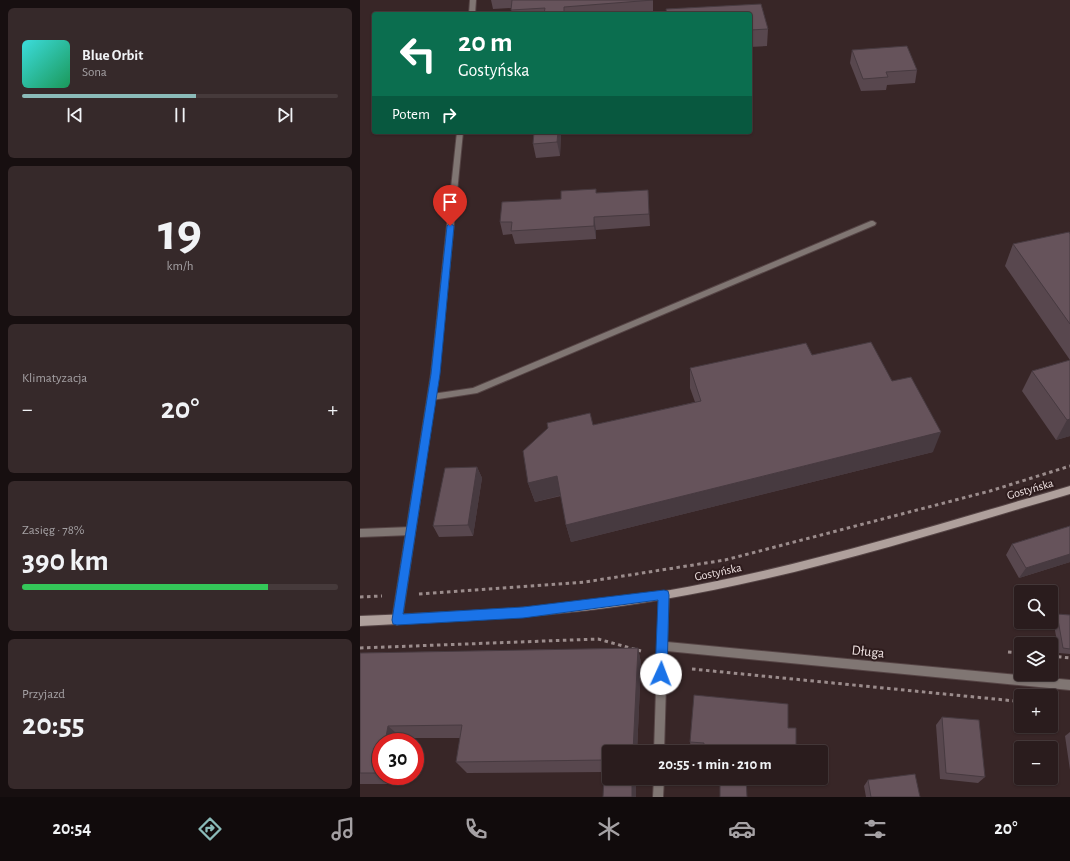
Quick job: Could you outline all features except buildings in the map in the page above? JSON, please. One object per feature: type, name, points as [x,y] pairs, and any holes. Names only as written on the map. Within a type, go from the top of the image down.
[{"type":"main road","name":"Gostyńska","points":[[360,621],[523,613],[664,595],[748,578],[840,556],[1070,490]]},
{"type":"street","points":[[472,12],[473,0]]},
{"type":"street","points":[[397,620],[432,397],[460,134]]},
{"type":"street","points":[[432,397],[474,391],[873,223]]},
{"type":"street","points":[[360,533],[411,531]]},
{"type":"street","points":[[659,745],[664,595]]},
{"type":"street","name":"Długa","points":[[662,646],[1070,685]]},
{"type":"street","points":[[658,797],[659,785]]},
{"type":"path","points":[[360,597],[401,596],[585,582],[725,560],[990,491],[1070,466]]},
{"type":"path","points":[[360,648],[598,639],[641,651]]},
{"type":"path","points":[[1008,652],[1014,652]]},
{"type":"path","points":[[1058,657],[1070,658]]},
{"type":"path","points":[[692,669],[1014,701]]},
{"type":"route","points":[[450,226],[435,374],[397,620],[523,613],[664,595],[661,674]]}]
